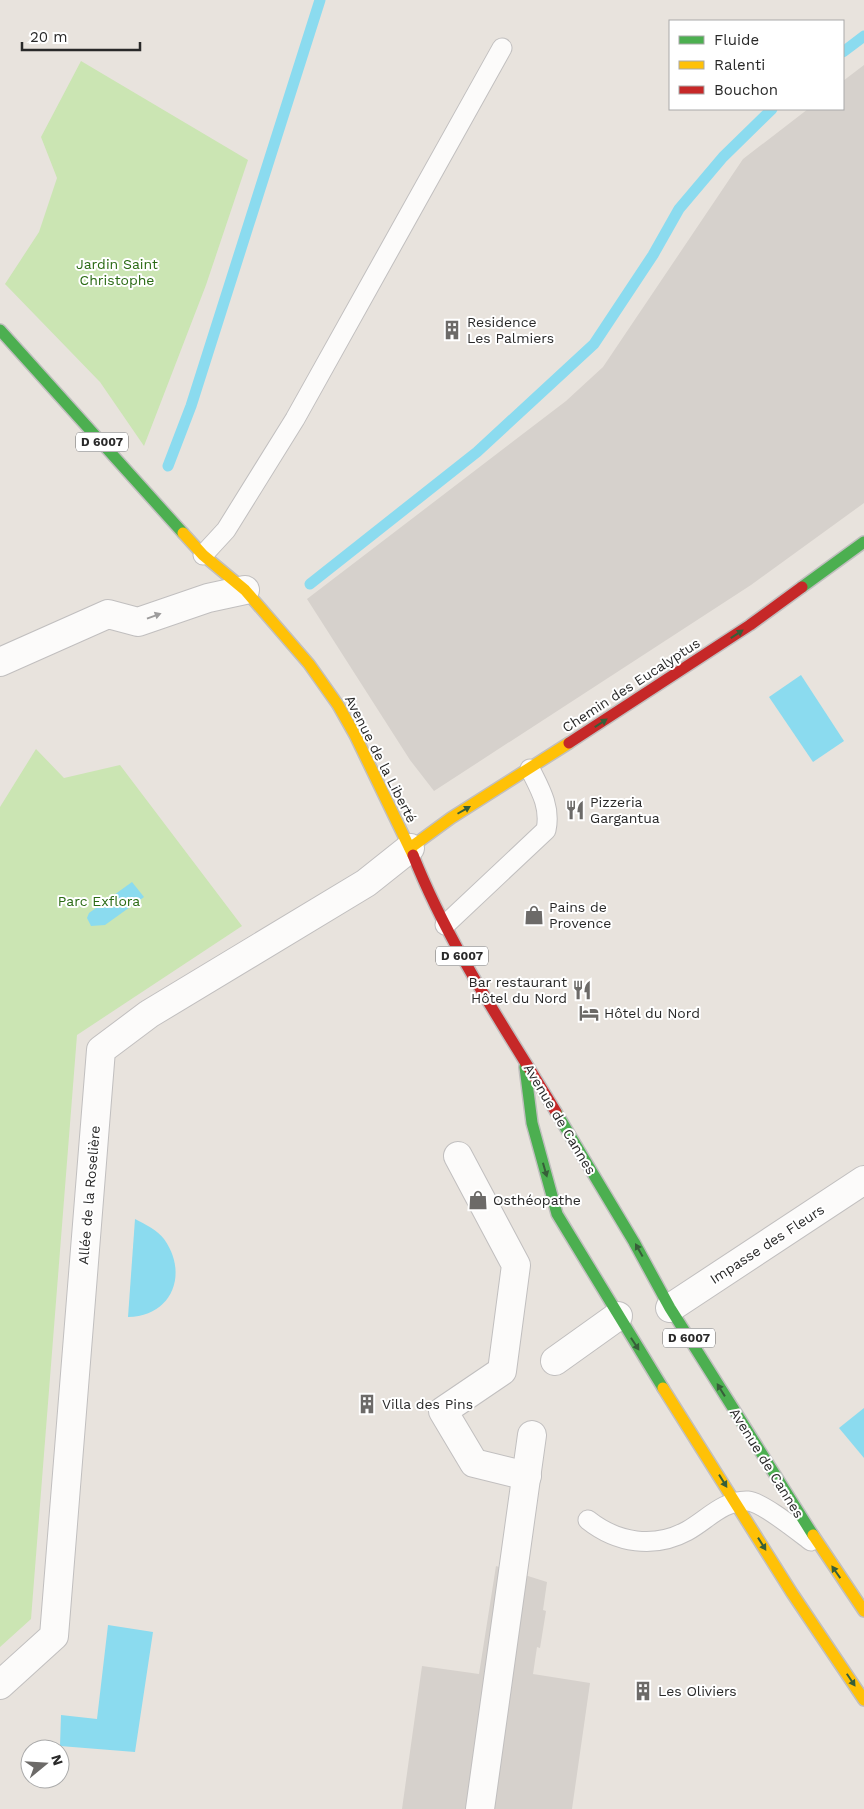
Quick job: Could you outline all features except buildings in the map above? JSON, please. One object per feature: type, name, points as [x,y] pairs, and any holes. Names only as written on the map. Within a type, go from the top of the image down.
[{"type":"main road","name":"Avenue de la Liberté","points":[[0,330],[203,555],[245,590],[309,664],[338,705],[355,735],[410,848],[430,898],[524,1058]]},
{"type":"main road","name":"Chemin des Eucalyptus","points":[[410,848],[451,818],[530,769],[750,625],[864,542]]},
{"type":"main road","name":"Avenue de Cannes","points":[[524,1058],[634,1242],[670,1308],[822,1549],[864,1612]]},
{"type":"main road","name":"Avenue de Cannes","points":[[524,1058],[532,1123],[557,1214],[618,1316],[792,1593],[864,1700]]},
{"type":"street","points":[[0,662],[108,614],[138,622],[208,598],[245,590]]},
{"type":"street","name":"Allée de la Roselière","points":[[0,1685],[54,1636],[101,1050],[149,1014],[359,888],[410,848]]},
{"type":"street","points":[[458,1156],[516,1265],[502,1371],[443,1411],[474,1463],[527,1476]]},
{"type":"street","name":"Impasse des Fleurs","points":[[670,1308],[864,1180]]},
{"type":"street","points":[[555,1361],[618,1316]]},
{"type":"street","points":[[480,1809],[532,1435]]},
{"type":"lane","points":[[203,555],[226,530],[295,419],[502,48]]},
{"type":"lane","points":[[445,925],[546,830],[549,816],[544,795],[530,769]]},
{"type":"lane","name":"Avenue de Cannes","points":[[736,1502],[749,1501],[781,1518],[822,1549]]},
{"type":"lane","points":[[588,1520],[603,1532],[646,1544],[686,1531],[719,1508],[736,1502]]},
{"type":"green space","name":"Jardin Saint Christophe","points":[[81,61],[248,160],[206,285],[144,446],[100,382],[5,284],[39,232],[57,178],[41,137]]},
{"type":"green space","name":"Parc Exflora","points":[[36,749],[64,778],[120,765],[242,926],[77,1035],[31,1619],[0,1647],[0,807]]},
{"type":"shaded area","points":[[864,65],[864,503],[751,585],[434,791],[410,760],[307,599],[566,401],[603,367],[743,159],[807,110],[844,110],[844,80]]},
{"type":"shaded area","points":[[496,1566],[547,1582],[543,1610],[546,1611],[540,1648],[537,1647],[533,1674],[590,1683],[572,1809],[402,1809],[422,1666],[479,1674]]},
{"type":"water","points":[[801,675],[844,741],[813,762],[769,697]]},
{"type":"water","points":[[132,882],[144,897],[105,925],[91,926],[87,918],[89,913]]},
{"type":"water","points":[[135,1219],[147,1225],[164,1239],[171,1252],[175,1266],[175,1279],[172,1291],[156,1309],[143,1315],[128,1317]]},
{"type":"water","points":[[864,1408],[864,1458],[839,1428]]},
{"type":"water","points":[[108,1625],[153,1632],[135,1752],[70,1747],[70,1739],[60,1739],[61,1715],[97,1719]]},
{"type":"waterway","points":[[168,466],[191,406],[320,0]]},
{"type":"waterway","points":[[844,51],[864,36]]},
{"type":"waterway","points":[[310,584],[477,452],[594,344],[653,255],[679,209],[723,157],[771,110]]},
{"type":"traffic: fast","points":[[0,330],[183,533]]},
{"type":"traffic: fast","points":[[802,587],[864,542]]},
{"type":"traffic: fast","points":[[525,1067],[532,1123],[557,1214],[663,1388]]},
{"type":"traffic: fast","points":[[556,1112],[634,1242],[670,1308],[813,1535]]},
{"type":"traffic: slow","points":[[183,533],[203,555],[245,590],[309,664],[338,705],[355,735],[413,855]]},
{"type":"traffic: slow","points":[[410,848],[451,818],[569,743]]},
{"type":"traffic: slow","points":[[663,1388],[792,1593],[864,1700]]},
{"type":"traffic: slow","points":[[813,1535],[864,1611]]},
{"type":"traffic: jam","points":[[569,743],[750,625],[802,587]]},
{"type":"traffic: jam","points":[[413,855],[443,922],[498,1018],[556,1112]]},
{"type":"place","name":"Residence Les Palmiers","points":[[452,330]]},
{"type":"place","name":"Pizzeria Gargantua","points":[[575,810]]},
{"type":"place","name":"Pains de Provence","points":[[534,915]]},
{"type":"place","name":"Bar restaurant Hôtel du Nord","points":[[582,990]]},
{"type":"place","name":"Hôtel du Nord","points":[[589,1013]]},
{"type":"place","name":"Osthéopathe","points":[[478,1200]]},
{"type":"place","name":"Villa des Pins","points":[[367,1404]]},
{"type":"place","name":"Les Oliviers","points":[[643,1691]]}]
